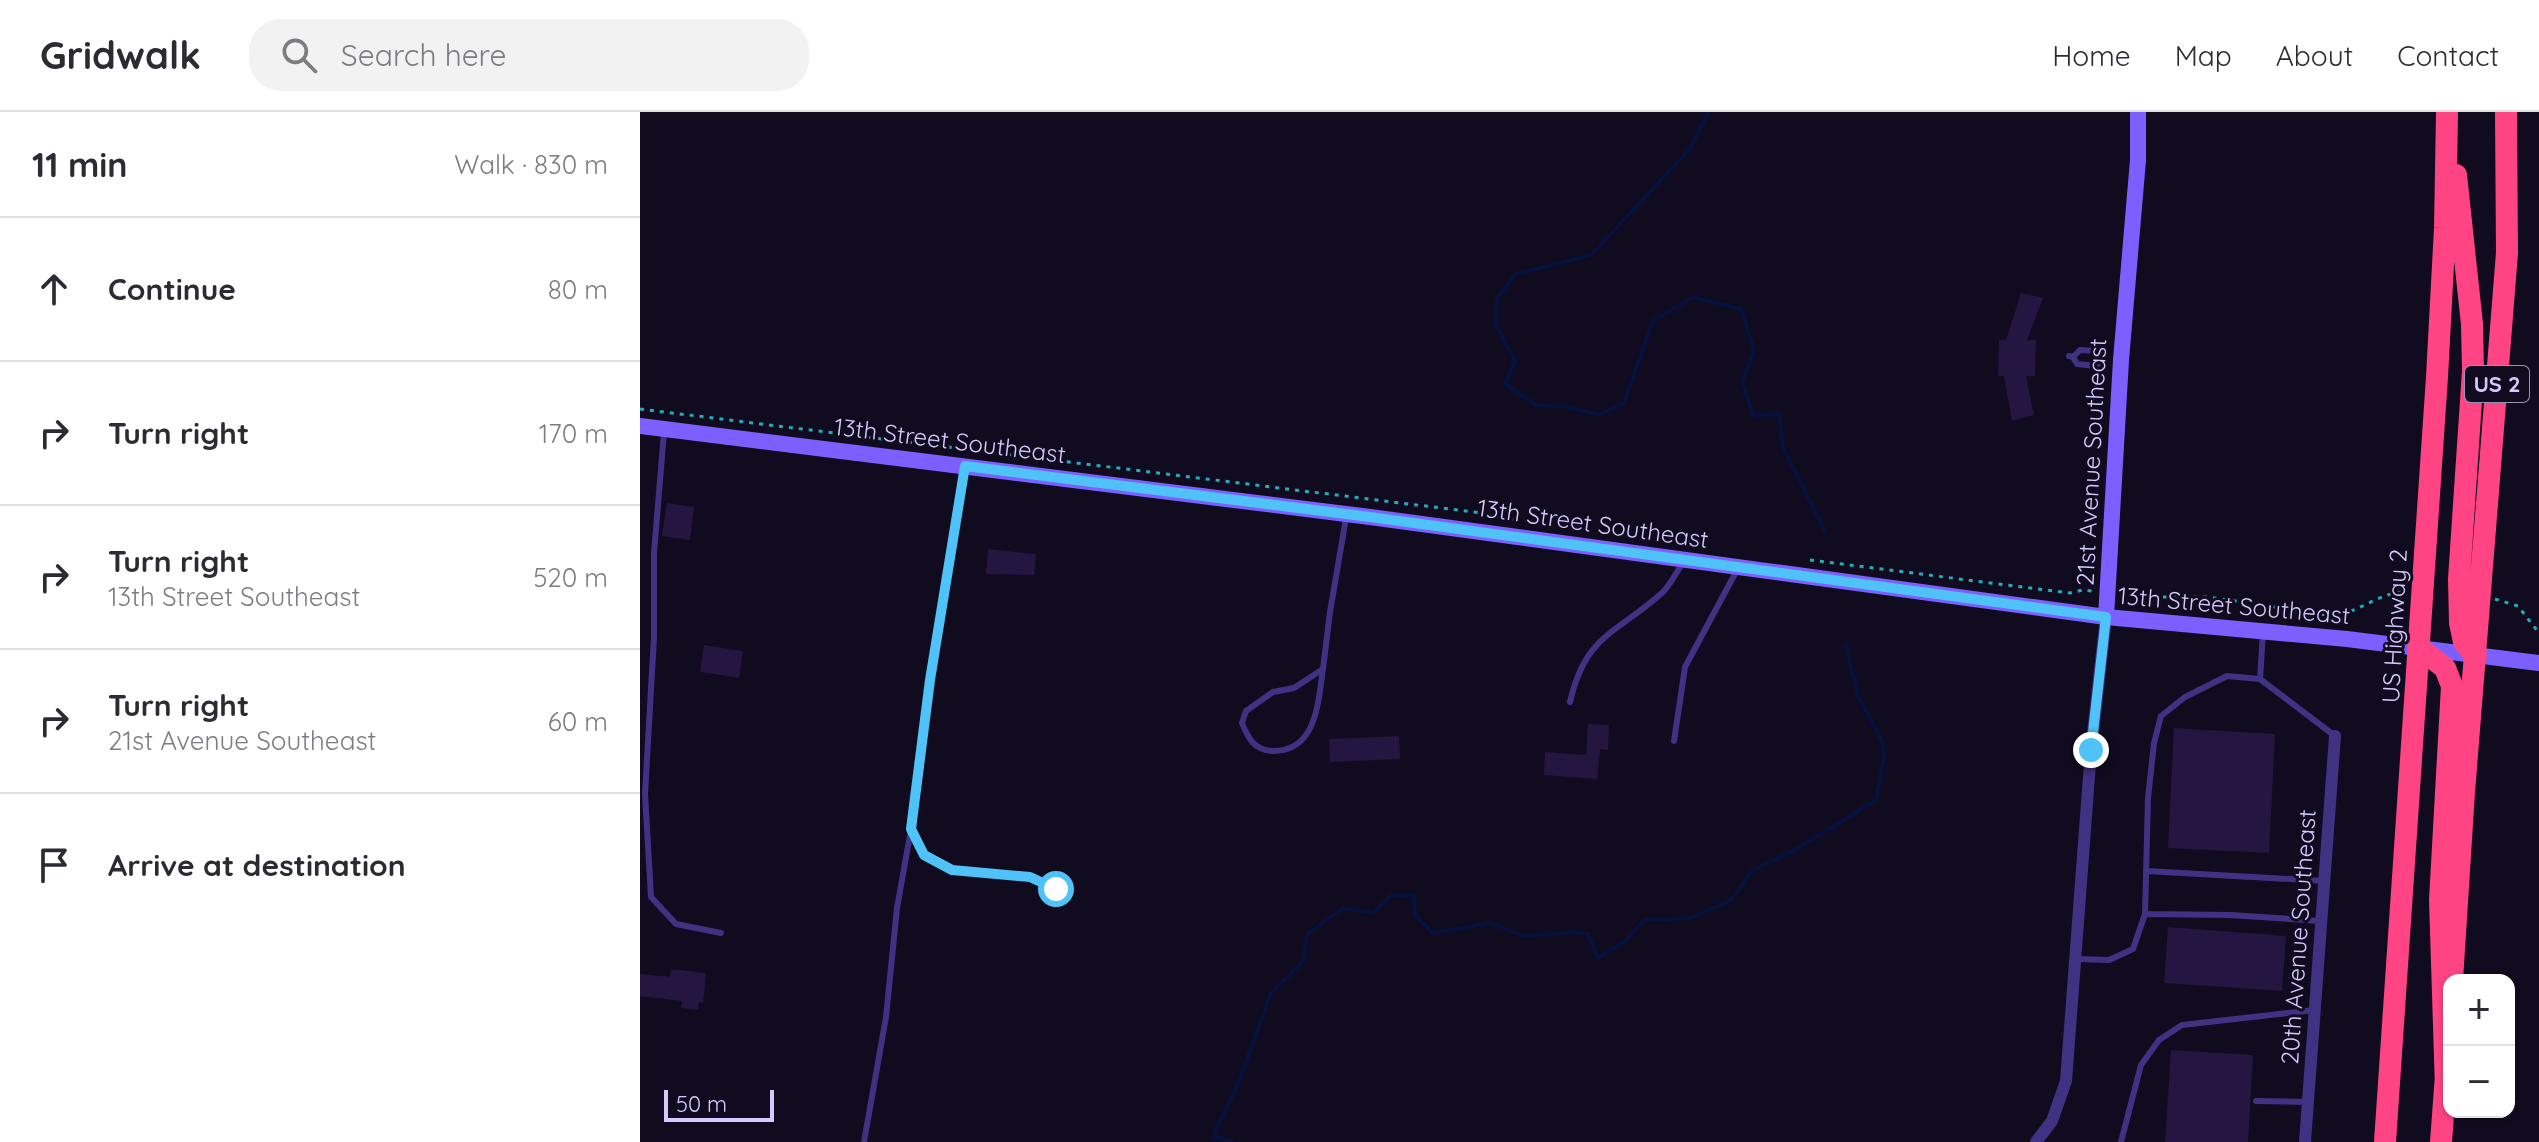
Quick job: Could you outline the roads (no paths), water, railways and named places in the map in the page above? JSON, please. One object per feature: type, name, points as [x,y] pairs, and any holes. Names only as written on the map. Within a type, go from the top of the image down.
[{"type":"highway","name":"US 2","points":[[2452,974],[2507,253],[2506,112]]},
{"type":"highway","points":[[2447,113],[2461,206],[2472,324],[2473,371],[2459,579],[2460,623],[2464,642],[2476,656]]},
{"type":"highway","name":"US Highway 2","points":[[2385,1142],[2445,228],[2447,113]]},
{"type":"highway","points":[[2419,648],[2445,668],[2452,686],[2440,900],[2445,1046]]},
{"type":"highway","points":[[2441,1142],[2443,1118]]},
{"type":"street","name":"21st Avenue Southeast","points":[[2036,1142],[2052,1121],[2066,1081],[2091,750],[2106,617],[2121,360],[2138,160],[2138,112]]},
{"type":"street","name":"13th Street Southeast","points":[[640,426],[1347,514],[2106,617],[2263,631],[2539,663]]},
{"type":"street","name":"20th Avenue Southeast","points":[[2305,1142],[2335,736]]},
{"type":"lane","points":[[2103,359],[2097,351],[2080,350],[2071,357],[2077,364],[2096,366],[2103,359],[2121,360]]},
{"type":"lane","points":[[665,428],[654,553],[654,637],[645,794],[651,897],[676,924],[721,933]]},
{"type":"lane","points":[[864,1142],[886,1017],[897,908],[965,466]]},
{"type":"lane","points":[[1323,669],[1294,688],[1273,692],[1246,711],[1242,723],[1249,741],[1264,750],[1284,751],[1300,743],[1314,723],[1323,669],[1330,612],[1347,514]]},
{"type":"lane","points":[[1570,702],[1576,676],[1598,642],[1664,590],[1684,561]]},
{"type":"lane","points":[[1674,741],[1685,667],[1738,567]]},
{"type":"lane","points":[[2260,679],[2263,631]]},
{"type":"lane","points":[[2075,959],[2109,960],[2133,949],[2145,914],[2148,798],[2154,743],[2161,716],[2185,697],[2227,676],[2260,679],[2335,736]]},
{"type":"lane","points":[[911,829],[924,855],[952,870],[1030,877],[1056,889]]},
{"type":"lane","points":[[2146,871],[2324,881]]},
{"type":"lane","points":[[2145,914],[2321,921]]},
{"type":"lane","points":[[2121,1142],[2141,1065],[2159,1040],[2182,1025],[2315,1010]]},
{"type":"lane","points":[[2256,1101],[2309,1102]]},
{"type":"waterway","points":[[1709,112],[1689,150],[1591,255],[1516,274],[1497,298],[1496,325],[1515,361],[1505,384],[1536,405],[1564,406],[1599,415],[1624,403],[1653,321],[1693,297],[1741,309],[1754,350],[1742,382],[1753,415],[1779,414],[1783,448],[1825,531]]},
{"type":"waterway","points":[[1233,1142],[1213,1136],[1238,1084],[1271,993],[1303,962],[1307,934],[1343,908],[1373,913],[1392,895],[1414,895],[1415,915],[1433,933],[1491,923],[1524,936],[1571,932],[1588,934],[1598,958],[1625,941],[1644,920],[1691,918],[1731,900],[1753,870],[1795,850],[1876,800],[1884,756],[1882,741],[1858,696],[1846,645]]}]
